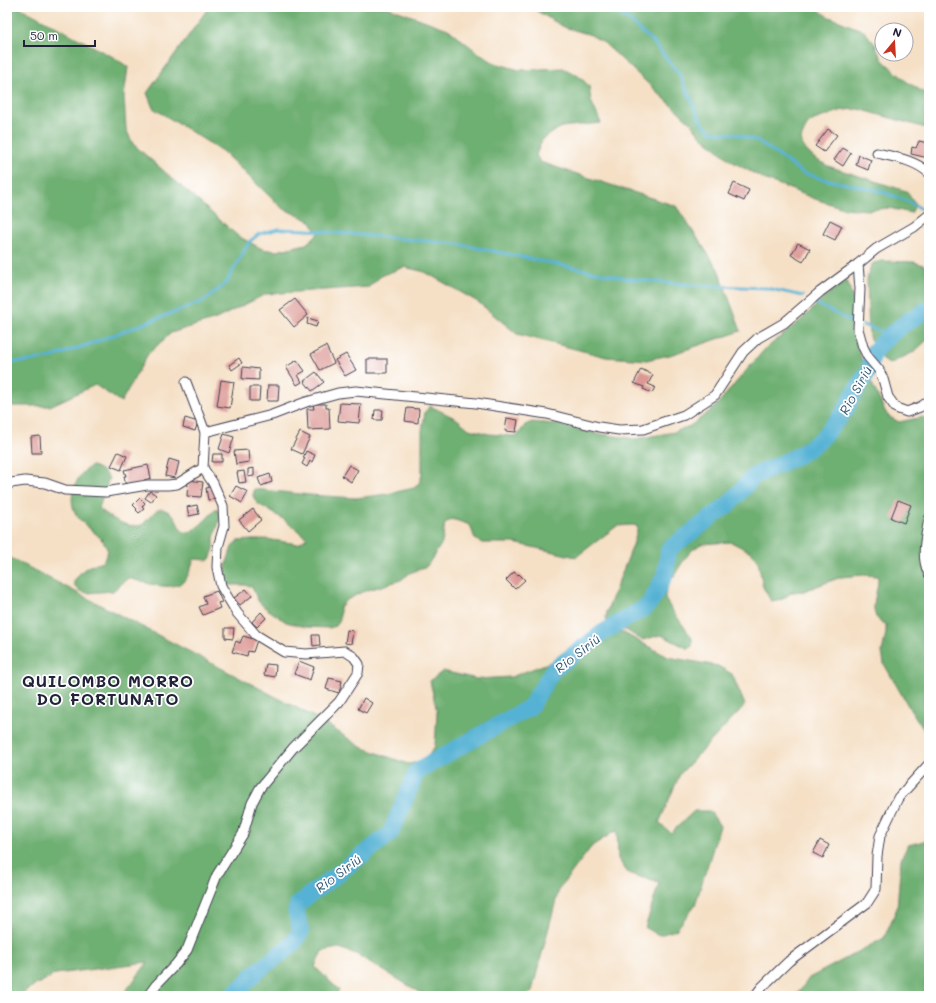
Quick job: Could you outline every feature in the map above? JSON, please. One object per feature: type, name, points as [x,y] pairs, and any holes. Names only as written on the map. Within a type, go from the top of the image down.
[{"type":"street","points":[[877,153],[898,157],[918,165],[929,173]]},
{"type":"street","points":[[205,432],[272,415],[306,402],[338,393],[356,391],[476,403],[547,414],[599,427],[618,430],[643,429],[684,415],[715,395],[743,352],[758,338],[784,324],[820,292],[876,249],[914,227],[929,215]]},
{"type":"street","points":[[858,264],[860,289],[858,329],[863,347],[883,379],[888,397],[896,408],[907,412],[920,408],[929,401]]},
{"type":"street","points":[[148,996],[187,950],[217,876],[243,834],[252,803],[260,788],[293,748],[340,702],[358,673],[359,664],[354,657],[345,651],[306,654],[284,652],[256,636],[237,613],[221,586],[217,567],[218,547],[224,526],[223,506],[214,483],[203,468],[205,432],[186,382]]},
{"type":"street","points":[[7,485],[26,481],[44,483],[65,490],[106,492],[147,485],[177,484],[203,468]]},
{"type":"street","points":[[929,519],[924,550],[926,568],[929,574]]},
{"type":"street","points":[[755,996],[762,987],[790,961],[867,904],[876,889],[877,856],[880,836],[898,798],[929,764]]},
{"type":"green space","points":[[7,7],[19,7],[115,58],[128,67],[124,97],[126,129],[133,144],[238,236],[262,249],[276,251],[306,244],[318,234],[310,221],[282,208],[222,151],[153,108],[147,93],[209,7],[387,7],[448,29],[481,55],[495,63],[519,70],[563,68],[577,75],[589,86],[591,101],[601,123],[561,127],[542,140],[536,155],[540,162],[676,206],[718,269],[741,331],[670,355],[647,360],[606,357],[517,334],[478,302],[425,272],[404,267],[381,276],[369,287],[266,294],[216,319],[171,333],[148,354],[121,402],[95,385],[50,406],[7,406]]},
{"type":"green space","points":[[530,7],[815,7],[827,16],[864,31],[874,43],[874,62],[885,62],[906,81],[929,96],[929,129],[859,109],[843,110],[814,120],[807,125],[801,139],[803,147],[814,158],[828,166],[906,191],[916,204],[911,213],[889,208],[867,210],[843,208],[766,180],[731,161],[700,135],[691,123],[604,43],[591,35],[564,27]]},
{"type":"green space","points":[[882,261],[914,262],[929,267],[929,338],[914,352],[889,364],[882,359],[869,337],[867,279],[871,265]]},
{"type":"green space","points":[[847,280],[856,308],[852,323],[853,335],[865,369],[888,416],[899,422],[923,417],[929,422],[929,738],[884,664],[882,652],[886,625],[876,617],[874,612],[878,576],[864,575],[841,577],[804,591],[792,592],[783,599],[771,601],[763,587],[758,561],[751,552],[731,542],[701,544],[691,551],[668,585],[665,599],[692,638],[692,646],[689,649],[661,635],[642,640],[626,630],[619,630],[608,626],[606,618],[607,611],[633,545],[637,530],[637,526],[633,525],[617,526],[576,557],[514,543],[482,543],[475,539],[470,525],[452,519],[445,523],[442,543],[427,566],[410,573],[401,580],[362,592],[345,601],[340,607],[340,619],[336,626],[329,628],[305,627],[286,622],[258,601],[252,587],[245,585],[230,585],[226,584],[224,581],[227,562],[232,547],[237,541],[266,539],[298,544],[307,538],[283,519],[257,503],[253,496],[254,489],[356,498],[387,494],[414,488],[419,483],[422,475],[422,431],[425,412],[430,406],[457,419],[469,429],[489,434],[518,435],[525,425],[532,422],[556,424],[593,433],[636,439],[674,432],[690,426],[714,408],[764,350],[800,321],[828,294]]},
{"type":"green space","points":[[92,466],[102,470],[109,478],[99,508],[113,519],[126,525],[138,526],[143,524],[156,511],[162,509],[172,514],[182,531],[187,532],[192,531],[215,510],[218,510],[220,518],[214,538],[214,549],[209,560],[194,559],[187,577],[183,582],[177,585],[163,586],[148,584],[128,578],[113,591],[87,593],[80,591],[74,585],[77,577],[86,568],[103,562],[108,551],[102,540],[77,516],[72,502],[73,491],[77,481],[83,472]]},
{"type":"green space","points":[[7,556],[320,720],[361,747],[408,764],[425,761],[435,746],[437,712],[430,681],[443,671],[477,679],[511,677],[574,653],[604,634],[622,632],[668,657],[718,666],[732,674],[745,705],[680,774],[659,823],[671,833],[694,811],[710,811],[720,826],[695,905],[676,930],[659,935],[645,928],[659,883],[628,873],[618,859],[617,830],[592,846],[559,889],[532,991],[527,996],[426,996],[356,954],[339,948],[322,951],[315,967],[339,990],[335,996],[122,996],[148,962],[56,974],[28,989],[20,996],[7,996],[7,891],[15,880],[7,876]]},
{"type":"green space","points":[[929,837],[929,996],[796,996],[809,978],[884,938],[897,908],[901,859],[908,845],[924,841]]},
{"type":"building","points":[[828,129],[837,135],[824,152],[815,146]]},
{"type":"building","points":[[919,141],[929,143],[928,158],[911,154],[912,147],[916,148]]},
{"type":"building","points":[[843,148],[851,153],[843,166],[834,160]]},
{"type":"building","points":[[859,155],[871,160],[868,170],[856,165]]},
{"type":"building","points":[[734,183],[749,190],[744,201],[729,194]]},
{"type":"building","points":[[830,220],[842,226],[835,240],[823,234]]},
{"type":"building","points":[[929,240],[929,254],[925,253]]},
{"type":"building","points":[[798,243],[810,249],[803,262],[791,255]]},
{"type":"building","points":[[295,299],[308,315],[294,327],[280,310]]},
{"type":"building","points":[[308,318],[318,321],[316,327],[307,324]]},
{"type":"building","points":[[326,346],[334,363],[320,370],[311,354]]},
{"type":"building","points":[[346,354],[356,370],[345,376],[335,360]]},
{"type":"building","points":[[239,358],[242,363],[232,370],[229,365]]},
{"type":"building","points":[[367,359],[387,359],[387,373],[367,373]]},
{"type":"building","points":[[297,360],[305,371],[298,375],[302,382],[297,385],[286,367]]},
{"type":"building","points":[[243,367],[259,369],[259,380],[242,379]]},
{"type":"building","points":[[641,369],[653,375],[648,384],[655,387],[652,393],[643,389],[644,387],[634,383]]},
{"type":"building","points":[[316,372],[324,382],[312,391],[304,381]]},
{"type":"building","points":[[221,380],[234,382],[230,408],[217,406]]},
{"type":"building","points":[[268,385],[279,385],[278,401],[267,401]]},
{"type":"building","points":[[250,387],[260,387],[259,401],[250,401]]},
{"type":"building","points":[[340,403],[361,404],[359,423],[338,421]]},
{"type":"building","points":[[313,404],[326,404],[326,408],[329,408],[330,429],[308,430],[307,409],[314,409]]},
{"type":"building","points":[[407,408],[419,409],[418,423],[405,421]]},
{"type":"building","points":[[375,410],[383,410],[382,420],[374,420]]},
{"type":"building","points":[[185,418],[198,422],[195,431],[183,427]]},
{"type":"building","points":[[507,418],[518,420],[516,432],[505,431]]},
{"type":"building","points":[[300,432],[310,437],[302,454],[291,449]]},
{"type":"building","points":[[224,434],[234,437],[229,453],[219,449]]},
{"type":"building","points":[[40,436],[41,453],[32,453],[31,437]]},
{"type":"building","points":[[248,450],[249,462],[236,464],[234,451]]},
{"type":"building","points":[[306,451],[315,455],[312,462],[310,461],[307,467],[302,464]]},
{"type":"building","points":[[118,452],[127,456],[121,470],[111,466]]},
{"type":"building","points":[[213,454],[222,454],[222,462],[212,462]]},
{"type":"building","points":[[169,459],[179,462],[175,478],[165,476]]},
{"type":"building","points":[[148,465],[151,478],[144,480],[145,483],[126,487],[124,476],[126,476],[124,470]]},
{"type":"building","points":[[349,465],[358,470],[351,482],[342,476]]},
{"type":"building","points":[[254,468],[254,476],[248,477],[248,469]]},
{"type":"building","points":[[244,471],[246,482],[239,483],[237,472]]},
{"type":"building","points":[[270,474],[272,482],[261,486],[258,478]]},
{"type":"building","points":[[188,480],[203,482],[201,497],[187,496]]},
{"type":"building","points":[[236,486],[248,492],[242,503],[230,496]]},
{"type":"building","points":[[213,487],[216,499],[208,500],[206,488]]},
{"type":"building","points":[[150,491],[156,495],[151,502],[145,498]]},
{"type":"building","points":[[140,498],[145,503],[142,507],[144,509],[139,513],[133,505]]},
{"type":"building","points":[[898,500],[911,505],[904,523],[891,518]]},
{"type":"building","points":[[197,505],[199,514],[189,516],[187,507]]},
{"type":"building","points":[[253,509],[261,520],[248,531],[239,520]]},
{"type":"building","points":[[514,572],[518,575],[519,574],[525,580],[515,589],[506,580]]},
{"type":"building","points":[[246,589],[252,596],[240,605],[234,598]]},
{"type":"building","points":[[217,591],[222,602],[218,603],[220,608],[203,615],[199,607],[206,604],[203,596]]},
{"type":"building","points":[[261,612],[266,618],[257,627],[252,622]]},
{"type":"building","points":[[225,628],[234,628],[233,639],[225,638]]},
{"type":"building","points":[[347,630],[353,631],[351,644],[345,643]]},
{"type":"building","points":[[312,635],[319,635],[320,645],[313,646]]},
{"type":"building","points":[[243,636],[257,640],[253,652],[248,651],[247,656],[232,652],[236,641],[240,643]]},
{"type":"building","points":[[299,661],[314,667],[310,680],[294,674]]},
{"type":"building","points":[[266,664],[276,665],[275,677],[264,675]]},
{"type":"building","points":[[329,678],[342,681],[339,693],[326,689]]},
{"type":"building","points":[[364,698],[372,703],[366,713],[358,709]]},
{"type":"building","points":[[820,840],[829,845],[823,858],[813,853]]},
{"type":"waterway","points":[[610,7],[630,21],[654,43],[680,75],[702,124],[712,132],[735,134],[758,141],[803,173],[823,179],[880,191],[905,200],[926,211]]},
{"type":"waterway","points":[[7,362],[28,361],[52,357],[204,301],[226,283],[249,242],[259,234],[278,229],[308,230],[458,244],[630,279],[691,285],[766,288],[803,296]]},
{"type":"waterway","points":[[815,303],[854,323]]},
{"type":"waterway","name":"Rio Siriú","points":[[233,996],[255,973],[293,944],[301,931],[296,912],[298,904],[390,834],[417,771],[530,707],[553,670],[602,633],[646,607],[652,600],[665,575],[669,549],[729,504],[754,476],[799,455],[819,441],[845,411],[850,400],[869,370],[873,352],[890,335],[908,321],[929,309]]},
{"type":"waterway","points":[[863,325],[890,335]]},
{"type":"district","name":"QUILOMBO MORRO DO FORTUNATO","points":[[108,689]]}]
